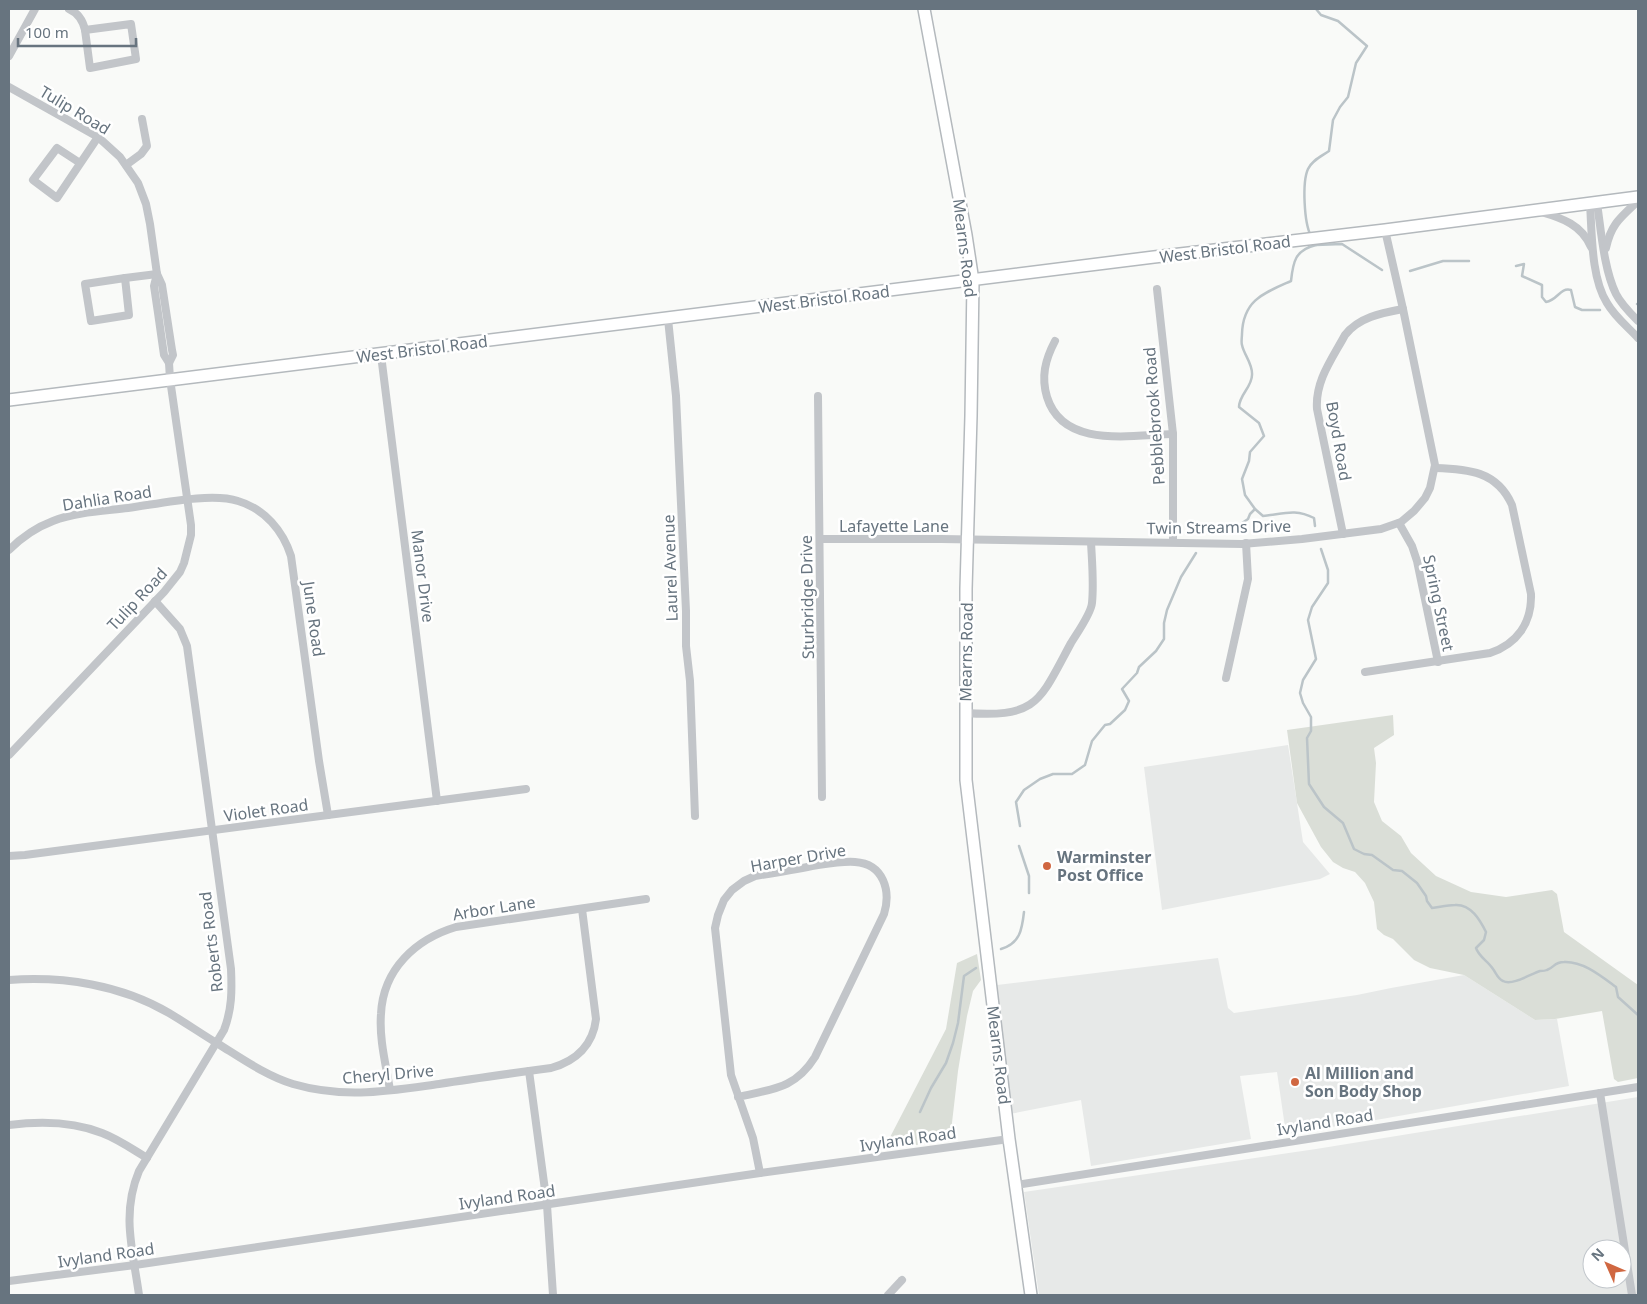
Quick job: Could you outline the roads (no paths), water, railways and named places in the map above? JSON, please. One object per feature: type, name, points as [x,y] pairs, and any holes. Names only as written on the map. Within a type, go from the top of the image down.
[{"type":"main road","name":"Mearns Road","points":[[924,9],[973,281],[967,541],[966,780],[1009,1139],[1031,1295]]},
{"type":"main road","name":"West Bristol Road","points":[[9,400],[1638,199]]},
{"type":"street","points":[[9,56],[35,9]]},
{"type":"street","points":[[69,9],[74,11],[84,22],[85,30],[90,68],[136,59],[131,24],[85,30]]},
{"type":"street","name":"Tulip Road","points":[[9,87],[98,137],[120,157],[138,183],[146,204],[150,224],[157,274],[154,286],[164,355],[169,363],[188,500],[191,536],[184,563],[172,582],[9,755]]},
{"type":"street","points":[[126,164],[141,154],[147,146],[142,119]]},
{"type":"street","points":[[80,163],[57,148],[33,180],[57,198],[98,137]]},
{"type":"street","points":[[1605,255],[1612,228],[1638,199]]},
{"type":"street","points":[[1594,203],[1593,252],[1598,283],[1607,304],[1638,338]]},
{"type":"street","points":[[1594,203],[1605,255],[1616,294],[1626,309],[1638,321]]},
{"type":"street","points":[[1537,210],[1564,219],[1572,224],[1587,238],[1593,252]]},
{"type":"street","name":"Twin Streams Drive","points":[[967,541],[1246,543],[1343,534],[1399,523],[1414,511],[1424,498],[1430,488],[1434,468],[1433,452],[1404,309],[1385,230]]},
{"type":"street","points":[[125,278],[129,315],[91,321],[85,284],[125,278],[157,274]]},
{"type":"street","name":"Pebblebrook Road","points":[[1157,289],[1173,434],[1173,542]]},
{"type":"street","name":"Boyd Road","points":[[1343,534],[1318,409],[1317,391],[1320,382],[1350,328],[1372,316],[1404,309]]},
{"type":"street","name":"Laurel Avenue","points":[[668,319],[676,396],[695,816]]},
{"type":"street","points":[[1055,341],[1047,358],[1044,377],[1045,390],[1054,412],[1069,427],[1094,435],[1173,434]]},
{"type":"street","name":"Manor Drive","points":[[380,355],[437,801]]},
{"type":"street","name":"Sturbridge Drive","points":[[818,396],[822,797]]},
{"type":"street","points":[[1365,672],[1490,653],[1507,646],[1521,632],[1527,621],[1532,604],[1531,594],[1512,505],[1502,488],[1489,478],[1476,472],[1463,469],[1434,468]]},
{"type":"street","name":"June Road","points":[[188,500],[219,497],[250,505],[267,517],[277,528],[288,546],[293,565],[328,815]]},
{"type":"street","name":"Dahlia Road","points":[[9,550],[29,534],[60,519],[188,500]]},
{"type":"street","name":"Spring Street","points":[[1399,523],[1412,546],[1417,561],[1438,662]]},
{"type":"street","name":"Lafayette Lane","points":[[820,539],[941,539],[967,541]]},
{"type":"street","points":[[965,713],[993,714],[1012,712],[1031,704],[1046,689],[1091,607],[1091,542]]},
{"type":"street","points":[[1226,678],[1248,579],[1246,543]]},
{"type":"street","name":"Roberts Road","points":[[139,1295],[128,1222],[129,1204],[134,1183],[216,1043],[228,1019],[232,998],[232,984],[187,646],[180,629],[155,602]]},
{"type":"street","name":"Violet Road","points":[[9,856],[526,789]]},
{"type":"street","name":"Harper Drive","points":[[738,1097],[779,1088],[794,1081],[806,1070],[815,1057],[888,903],[886,887],[879,874],[868,865],[856,862],[838,862],[754,876],[732,890],[724,900],[718,914],[715,928],[731,1075],[738,1097],[756,1148],[760,1173]]},
{"type":"street","name":"Arbor Lane","points":[[390,1090],[380,1022],[382,1003],[388,982],[411,950],[432,936],[456,926],[646,899]]},
{"type":"street","name":"Cheryl Drive","points":[[9,980],[62,980],[90,984],[138,999],[168,1013],[267,1073],[295,1085],[321,1091],[352,1094],[390,1090],[552,1068],[571,1060],[586,1048],[595,1030],[595,1007],[582,909]]},
{"type":"street","points":[[529,1071],[547,1205],[553,1295]]},
{"type":"street","name":"Ivyland Road","points":[[1016,1185],[1638,1087]]},
{"type":"street","points":[[1600,1093],[1632,1295]]},
{"type":"street","points":[[9,1125],[42,1122],[84,1127],[102,1132],[147,1158]]},
{"type":"street","name":"Ivyland Road","points":[[9,1282],[760,1173],[1009,1139]]},
{"type":"street","points":[[888,1295],[902,1280]]},
{"type":"waterway","points":[[1311,236],[1305,213],[1304,192],[1306,175],[1312,163],[1329,151],[1333,120],[1348,97],[1356,63],[1367,46],[1338,21],[1321,15],[1316,9]]},
{"type":"waterway","points":[[1316,245],[1342,244],[1382,270]]},
{"type":"waterway","points":[[1315,526],[1314,518],[1301,513],[1289,512],[1263,516],[1255,509],[1245,495],[1242,479],[1249,461],[1250,452],[1264,436],[1259,423],[1239,407],[1252,375],[1242,342],[1243,322],[1246,313],[1251,305],[1264,294],[1291,281],[1296,258],[1304,250],[1316,245]]},
{"type":"waterway","points":[[1410,271],[1443,261],[1469,261]]},
{"type":"waterway","points":[[1516,266],[1524,264],[1522,276],[1542,285],[1542,297],[1546,302],[1564,290],[1571,290],[1575,307],[1582,310],[1600,310]]},
{"type":"waterway","points":[[1232,530],[1248,519],[1255,509]]},
{"type":"waterway","points":[[1321,549],[1328,570],[1328,583],[1312,607],[1308,620],[1316,659],[1303,680],[1300,693],[1311,717],[1311,731],[1307,738],[1309,784],[1324,807],[1343,823],[1354,849],[1364,854],[1372,855],[1393,870],[1402,871],[1417,883],[1432,908],[1461,905],[1470,910],[1486,932],[1484,940],[1476,948],[1501,980],[1507,982],[1516,981],[1547,970],[1561,962],[1571,962],[1591,970],[1616,987],[1618,997],[1638,1015]]},
{"type":"waterway","points":[[1020,826],[1016,802],[1024,790],[1040,779],[1053,774],[1072,774],[1085,765],[1092,741],[1105,725],[1110,724],[1125,710],[1129,701],[1122,689],[1137,673],[1139,667],[1156,651],[1164,639],[1164,623],[1167,610],[1181,577],[1196,553]]},
{"type":"waterway","points":[[1019,846],[1029,876],[1029,893]]},
{"type":"waterway","points":[[1001,949],[1012,943],[1019,935],[1024,912]]},
{"type":"waterway","points":[[920,1112],[931,1088],[946,1063],[953,1043],[958,1023],[964,976],[976,968]]},
{"type":"place","name":"Warminster Post Office","points":[[1047,866]]},
{"type":"place","name":"Al Million and Son Body Shop","points":[[1295,1082]]}]
